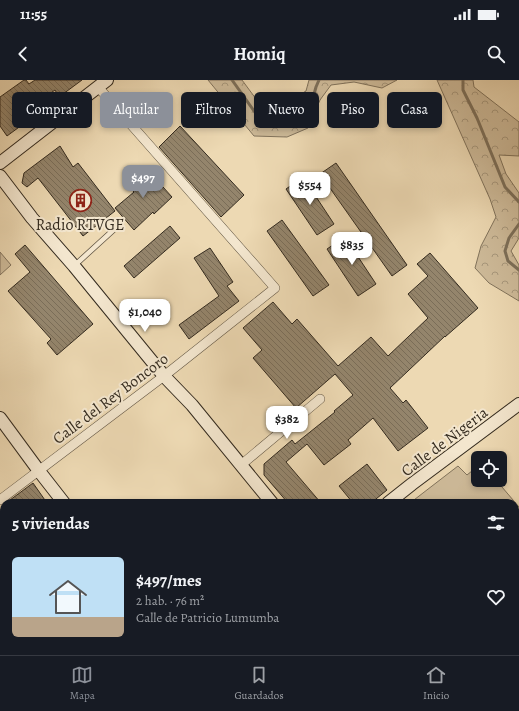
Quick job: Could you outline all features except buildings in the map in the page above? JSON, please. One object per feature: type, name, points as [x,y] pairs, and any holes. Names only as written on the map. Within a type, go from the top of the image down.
[{"type":"street","points":[[0,164],[102,83]]},
{"type":"street","name":"Calle del Rey Boncoro","points":[[1,499],[164,376],[275,288],[102,83]]},
{"type":"street","points":[[0,176],[32,218],[74,266],[164,376],[192,405],[269,499]]},
{"type":"street","points":[[241,465],[320,399]]},
{"type":"street","name":"Calle de Nigeria","points":[[393,499],[519,404]]},
{"type":"street","points":[[0,418],[61,499]]},
{"type":"lane","points":[[74,266],[120,224]]},
{"type":"green space","points":[[208,80],[242,80],[254,96],[254,128],[308,128],[287,137],[254,136],[246,126],[246,92],[218,92]]},
{"type":"green space","points":[[309,80],[397,80],[382,88],[354,82],[331,85],[319,102],[319,92],[304,92],[306,91]]},
{"type":"green space","points":[[437,80],[473,80],[474,87],[519,122],[519,156],[499,155],[506,174],[519,193],[519,238],[511,251],[519,265],[519,301],[489,283],[475,268],[481,246],[496,217],[490,199]]},
{"type":"green space","points":[[0,252],[11,265],[0,275]]},
{"type":"green space","points":[[458,466],[467,475],[471,472],[471,487],[502,487],[512,499],[415,499]]},
{"type":"waterway","points":[[232,80],[259,118],[290,122],[310,109],[319,80]]},
{"type":"waterway","points":[[463,80],[463,90],[477,118],[505,187],[519,202]]},
{"type":"waterway","points":[[519,224],[509,238],[505,251],[508,261],[519,270]]},
{"type":"place","name":"Radio RTVGE","points":[[80,200]]}]
